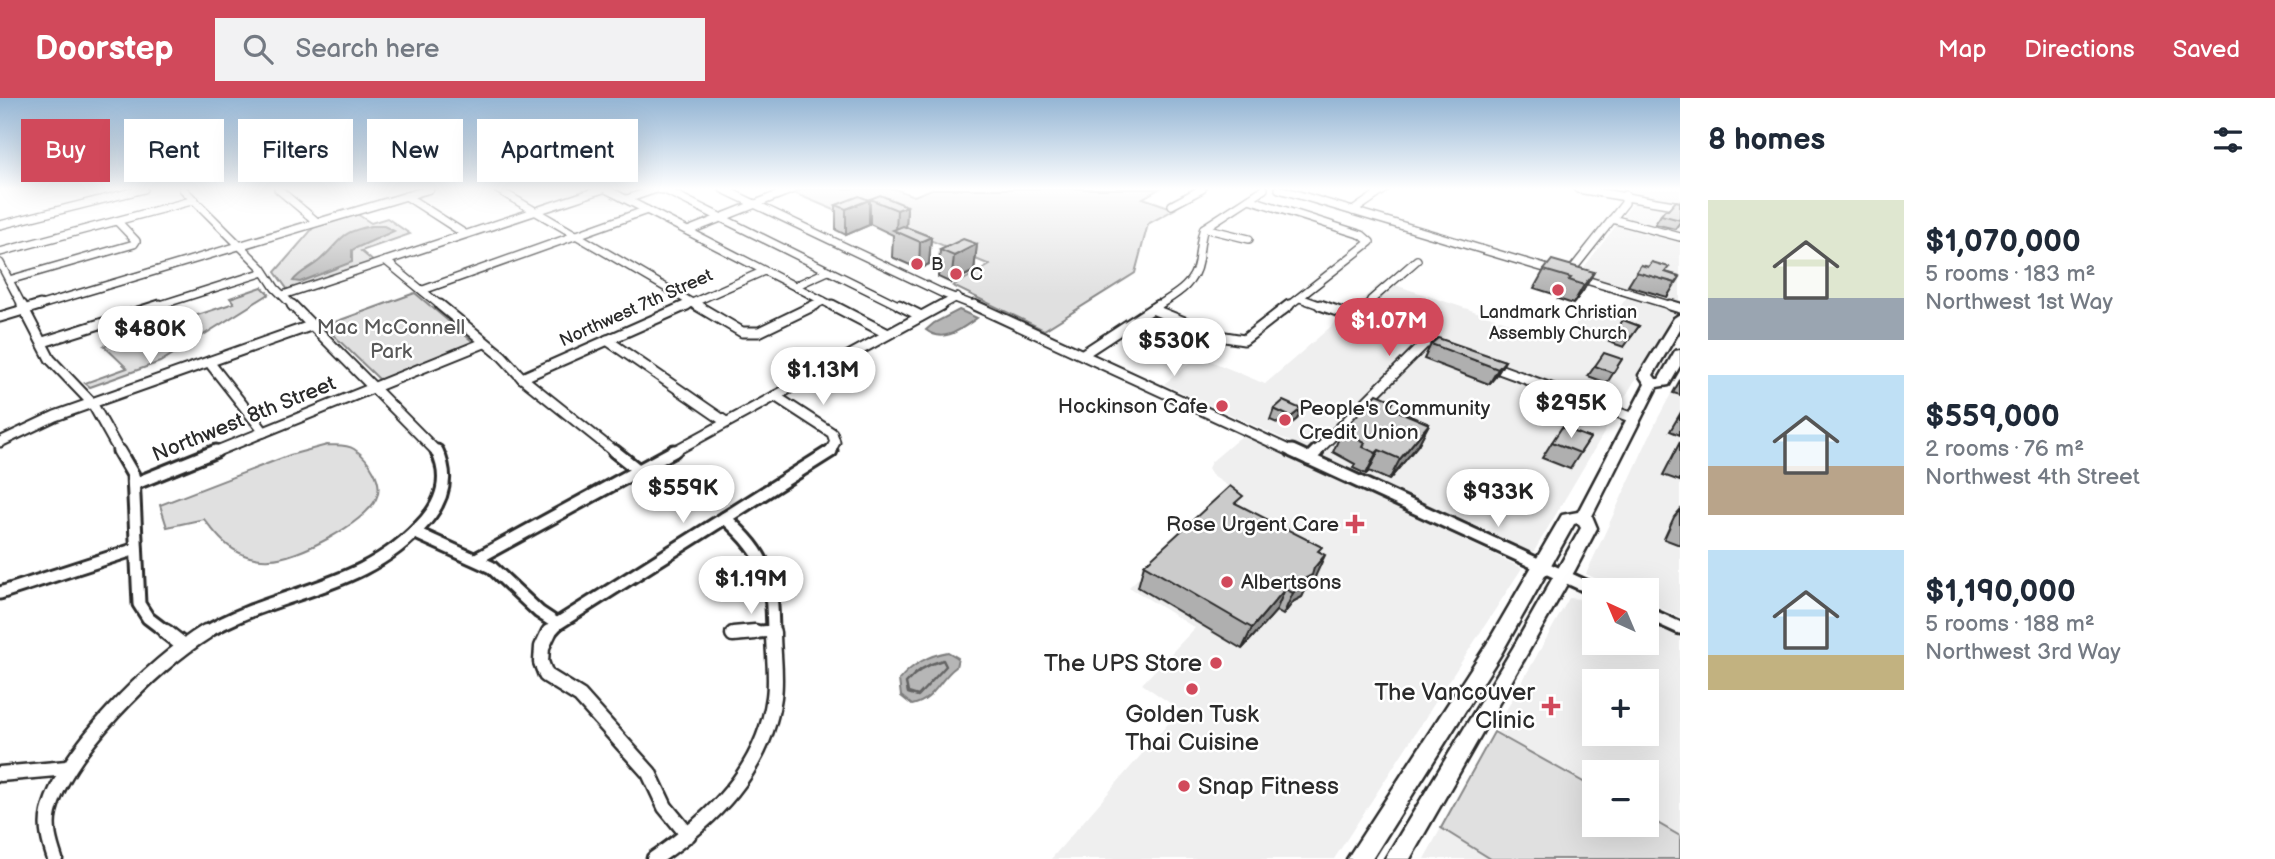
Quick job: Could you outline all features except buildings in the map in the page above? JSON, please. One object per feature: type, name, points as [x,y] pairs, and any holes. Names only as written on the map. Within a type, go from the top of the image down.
[{"type":"highway","points":[[1652,384],[1646,375],[1680,318]]},
{"type":"highway","points":[[1652,384],[1664,382],[1680,354]]},
{"type":"highway","points":[[1359,859],[1494,649],[1589,528],[1584,516],[1652,384]]},
{"type":"highway","points":[[1397,859],[1516,662],[1553,572],[1568,519],[1584,516]]},
{"type":"street","points":[[0,252],[104,225]]},
{"type":"street","points":[[9,280],[131,246],[136,241],[120,225]]},
{"type":"street","points":[[55,859],[49,842],[48,813],[67,768],[153,675],[184,646],[222,624],[355,574],[416,533],[440,498],[445,479],[444,465],[435,447],[283,295],[218,225]]},
{"type":"street","points":[[0,317],[309,225]]},
{"type":"street","points":[[450,225],[465,234]]},
{"type":"street","points":[[283,295],[494,225]]},
{"type":"street","points":[[558,225],[742,332],[752,334],[823,301]]},
{"type":"street","points":[[423,290],[606,225]]},
{"type":"street","points":[[675,225],[888,334]]},
{"type":"street","points":[[688,231],[705,225]]},
{"type":"street","points":[[735,225],[921,316]]},
{"type":"street","points":[[800,225],[942,293],[957,297],[1083,354],[1582,585]]},
{"type":"street","points":[[1083,354],[1195,278],[1199,269],[1201,235],[1209,225]]},
{"type":"street","points":[[1152,309],[1219,336],[1238,341],[1249,339],[1370,239],[1326,225]]},
{"type":"street","points":[[1398,225],[1680,308]]},
{"type":"street","points":[[1568,275],[1608,225]]},
{"type":"street","points":[[1633,225],[1680,237]]},
{"type":"street","points":[[1204,228],[1249,239]]},
{"type":"street","points":[[1362,320],[1371,300],[1417,260]]},
{"type":"street","points":[[386,261],[508,362],[522,377],[638,470]]},
{"type":"street","points":[[0,263],[58,370],[92,403],[120,451],[134,484],[137,589],[143,612],[184,646]]},
{"type":"street","name":"Northwest 7th Street","points":[[522,377],[764,271]]},
{"type":"street","points":[[794,286],[828,271]]},
{"type":"street","points":[[43,342],[264,272]]},
{"type":"street","points":[[475,559],[957,297]]},
{"type":"street","points":[[1300,298],[1452,351]]},
{"type":"street","points":[[0,442],[44,421],[92,403],[313,325]]},
{"type":"street","points":[[607,340],[726,422]]},
{"type":"street","points":[[1309,459],[1426,342]]},
{"type":"street","name":"Northwest 8th Street","points":[[134,484],[484,343]]},
{"type":"street","points":[[1478,361],[1633,418]]},
{"type":"street","points":[[209,362],[264,432]]},
{"type":"street","points":[[688,835],[664,807],[649,773],[580,696],[546,675],[541,662],[542,647],[550,630],[557,624],[824,457],[835,442],[828,429],[775,396]]},
{"type":"street","points":[[654,859],[688,835],[730,797],[751,767],[768,729],[774,696],[769,574],[764,559],[749,538],[725,518]]},
{"type":"street","points":[[416,533],[475,559],[502,575],[539,612],[557,624]]},
{"type":"street","points":[[0,593],[136,550]]},
{"type":"street","points":[[1659,619],[1680,628]]},
{"type":"street","points":[[733,634],[772,631]]},
{"type":"street","points":[[0,774],[67,768]]},
{"type":"shaded area","points":[[1617,225],[1680,225],[1680,304],[1533,553],[1164,384],[1199,356],[1265,384],[1383,281],[1564,341],[1585,312],[1611,320],[1631,291],[1578,275]]},
{"type":"shaded area","points":[[1680,377],[1680,617],[1659,607],[1659,578],[1594,578],[1586,574],[1657,420]]},
{"type":"shaded area","points":[[1244,434],[1522,568],[1334,859],[1051,859],[1180,710],[1142,684],[1195,628],[1129,587],[1232,489],[1213,476],[1208,468],[1211,462]]},
{"type":"shaded area","name":"The Vancouver Clinic","points":[[1569,598],[1582,599],[1582,655],[1659,655],[1659,628],[1680,638],[1680,836],[1659,824],[1659,760],[1582,760],[1582,781],[1494,732]]},
{"type":"shaded area","points":[[1441,828],[1491,859],[1424,859]]},
{"type":"green space","points":[[322,225],[396,225],[410,234],[361,251],[374,262],[288,290],[275,272],[314,227]]},
{"type":"green space","points":[[893,225],[1148,225],[1135,273],[1044,330],[953,286],[990,265]]},
{"type":"green space","points":[[262,287],[269,294],[160,362],[90,387],[85,383],[127,368],[104,346],[234,303],[230,298]]},
{"type":"green space","name":"Mac McConnell Park","points":[[415,293],[472,341],[471,344],[380,380],[324,326]]},
{"type":"green space","points":[[327,445],[354,449],[374,471],[378,485],[376,499],[369,508],[345,529],[329,538],[296,553],[257,559],[231,548],[204,519],[167,527],[160,505],[290,455]]},
{"type":"green space","points":[[1494,732],[1582,781],[1582,837],[1659,837],[1659,824],[1680,836],[1680,859],[1491,859],[1441,828]]},
{"type":"water","points":[[384,226],[394,231],[352,250],[352,262],[300,282],[293,281],[320,260],[341,238],[352,231]]},
{"type":"water","points":[[959,310],[977,318],[946,335],[939,336],[926,330],[934,323]]},
{"type":"water","points":[[948,652],[958,658],[956,667],[926,699],[912,705],[901,696],[899,680],[909,670],[934,656]]},
{"type":"place","name":"B","points":[[917,264]]},
{"type":"place","name":"C","points":[[956,274]]},
{"type":"place","name":"Landmark Christian Assembly Church","points":[[1558,290]]},
{"type":"place","name":"Hockinson Cafe","points":[[1222,406]]},
{"type":"place","name":"People's Community Credit Union","points":[[1285,420]]},
{"type":"place","name":"Rose Urgent Care","points":[[1355,524]]},
{"type":"place","name":"Albertsons","points":[[1227,582]]},
{"type":"place","name":"The UPS Store","points":[[1216,663]]},
{"type":"place","name":"Golden Tusk Thai Cuisine","points":[[1192,689]]},
{"type":"place","name":"The Vancouver Clinic","points":[[1551,706]]},
{"type":"place","name":"Snap Fitness","points":[[1184,786]]}]
